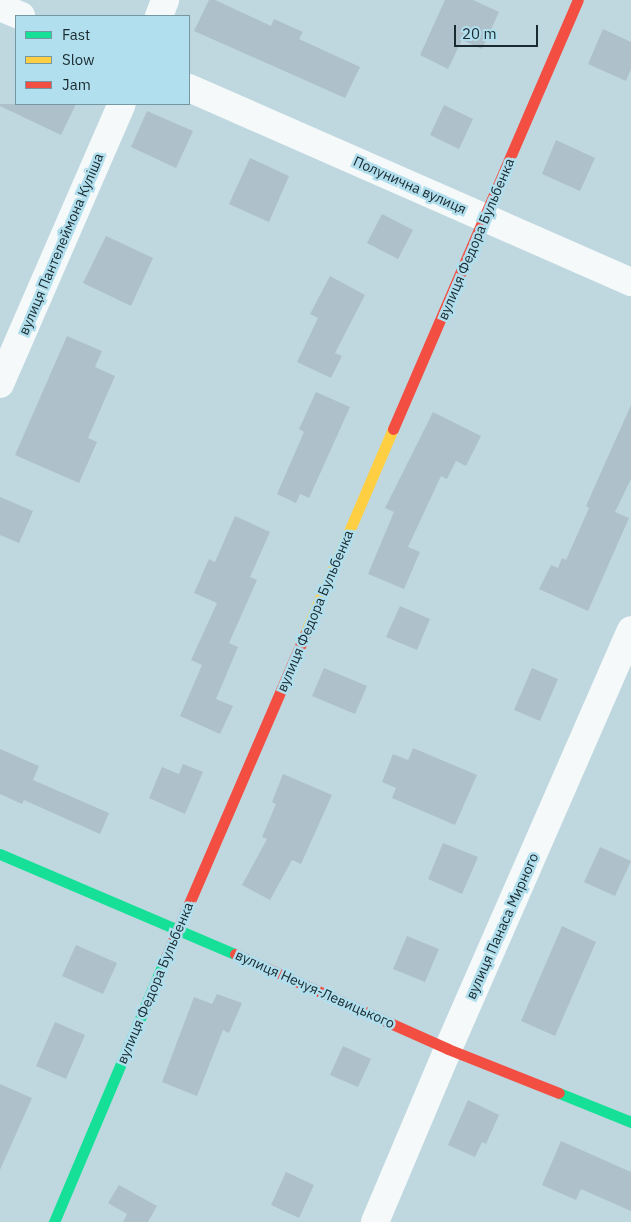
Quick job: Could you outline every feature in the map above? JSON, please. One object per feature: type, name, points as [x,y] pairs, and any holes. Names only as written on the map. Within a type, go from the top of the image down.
[{"type":"street","points":[[158,15],[165,0]]},
{"type":"street","name":"вулиця Федора Бульбенка","points":[[54,1222],[178,928],[486,218],[578,0]]},
{"type":"street","points":[[0,7],[19,15]]},
{"type":"street","name":"Полунична вулиця","points":[[190,88],[631,282]]},
{"type":"street","name":"вулиця Пантелеймона Куліша","points":[[0,384],[122,105]]},
{"type":"street","name":"вулиця Панаса Мирного","points":[[375,1222],[448,1049],[631,630]]},
{"type":"street","name":"вулиця Нечуя-Левицького","points":[[0,854],[178,928],[448,1049],[631,1122]]},
{"type":"building","points":[[209,0],[215,0],[271,26],[274,19],[303,32],[299,39],[360,67],[345,98],[194,31]]},
{"type":"building","points":[[445,0],[473,0],[499,12],[482,49],[462,40],[448,69],[420,55]]},
{"type":"building","points":[[603,29],[631,42],[631,69],[626,81],[588,64]]},
{"type":"building","points":[[0,104],[76,105],[61,135],[0,106]]},
{"type":"building","points":[[444,105],[473,119],[459,149],[430,135]]},
{"type":"building","points":[[147,111],[193,131],[176,168],[131,147]]},
{"type":"building","points":[[556,140],[595,158],[580,191],[542,174]]},
{"type":"building","points":[[250,158],[289,176],[269,222],[229,204]]},
{"type":"building","points":[[382,214],[413,230],[398,259],[367,243]]},
{"type":"building","points":[[106,236],[153,258],[131,306],[83,283]]},
{"type":"building","points":[[330,276],[365,295],[335,353],[342,356],[331,378],[297,362],[318,318],[310,314]]},
{"type":"building","points":[[67,336],[102,351],[95,367],[115,376],[88,438],[97,442],[79,483],[15,455]]},
{"type":"building","points":[[316,392],[350,407],[309,498],[300,494],[296,503],[277,494],[304,432],[299,429]]},
{"type":"building","points":[[631,405],[631,479],[615,512],[629,518],[588,611],[539,589],[551,565],[558,568],[562,558],[566,560],[589,508],[586,506]]},
{"type":"building","points":[[433,412],[481,436],[466,466],[456,461],[447,479],[441,476],[408,547],[420,552],[404,589],[368,574],[394,512],[385,508]]},
{"type":"building","points":[[0,497],[33,511],[19,543],[0,535]]},
{"type":"building","points":[[235,516],[270,532],[250,577],[257,580],[229,643],[238,647],[216,699],[233,706],[220,734],[180,716],[202,665],[191,660],[217,603],[194,593],[209,559],[215,562]]},
{"type":"building","points":[[400,606],[430,619],[417,650],[386,637]]},
{"type":"building","points":[[324,668],[367,686],[355,714],[312,696]]},
{"type":"building","points":[[532,668],[558,679],[540,721],[514,710]]},
{"type":"building","points":[[413,748],[477,775],[455,825],[392,798],[396,788],[382,782],[393,754],[408,760]]},
{"type":"building","points":[[0,749],[39,766],[33,780],[109,813],[100,834],[24,800],[22,804],[0,794]]},
{"type":"building","points":[[183,764],[203,772],[185,814],[149,798],[162,767],[179,774]]},
{"type":"building","points":[[283,774],[332,795],[301,864],[292,860],[270,900],[242,885],[267,839],[262,837],[276,804],[272,802]]},
{"type":"building","points":[[443,843],[478,857],[462,894],[428,879]]},
{"type":"building","points":[[600,847],[631,861],[615,896],[584,882]]},
{"type":"building","points":[[562,926],[596,942],[555,1036],[521,1021]]},
{"type":"building","points":[[407,936],[439,949],[425,982],[393,969]]},
{"type":"building","points":[[76,945],[117,963],[103,994],[62,976]]},
{"type":"building","points":[[217,994],[242,1003],[229,1033],[223,1030],[197,1096],[162,1082],[194,997],[212,1004]]},
{"type":"building","points":[[55,1022],[85,1035],[66,1079],[36,1066]]},
{"type":"building","points":[[343,1046],[371,1059],[358,1087],[330,1075]]},
{"type":"building","points":[[0,1084],[32,1098],[0,1170]]},
{"type":"building","points":[[468,1100],[499,1115],[486,1144],[482,1142],[475,1157],[448,1145]]},
{"type":"building","points":[[561,1141],[631,1172],[631,1211],[581,1189],[576,1200],[542,1185]]},
{"type":"building","points":[[286,1172],[314,1185],[299,1218],[271,1205]]},
{"type":"building","points":[[119,1185],[157,1206],[148,1222],[123,1222],[127,1214],[108,1203]]},
{"type":"traffic: fast","points":[[0,854],[235,954]]},
{"type":"traffic: fast","points":[[54,1222],[166,957]]},
{"type":"traffic: fast","points":[[559,1093],[631,1122]]},
{"type":"traffic: slow","points":[[305,634],[393,429]]},
{"type":"traffic: jam","points":[[393,429],[578,0]]},
{"type":"traffic: jam","points":[[166,957],[305,634]]},
{"type":"traffic: jam","points":[[235,954],[448,1049],[559,1093]]}]
